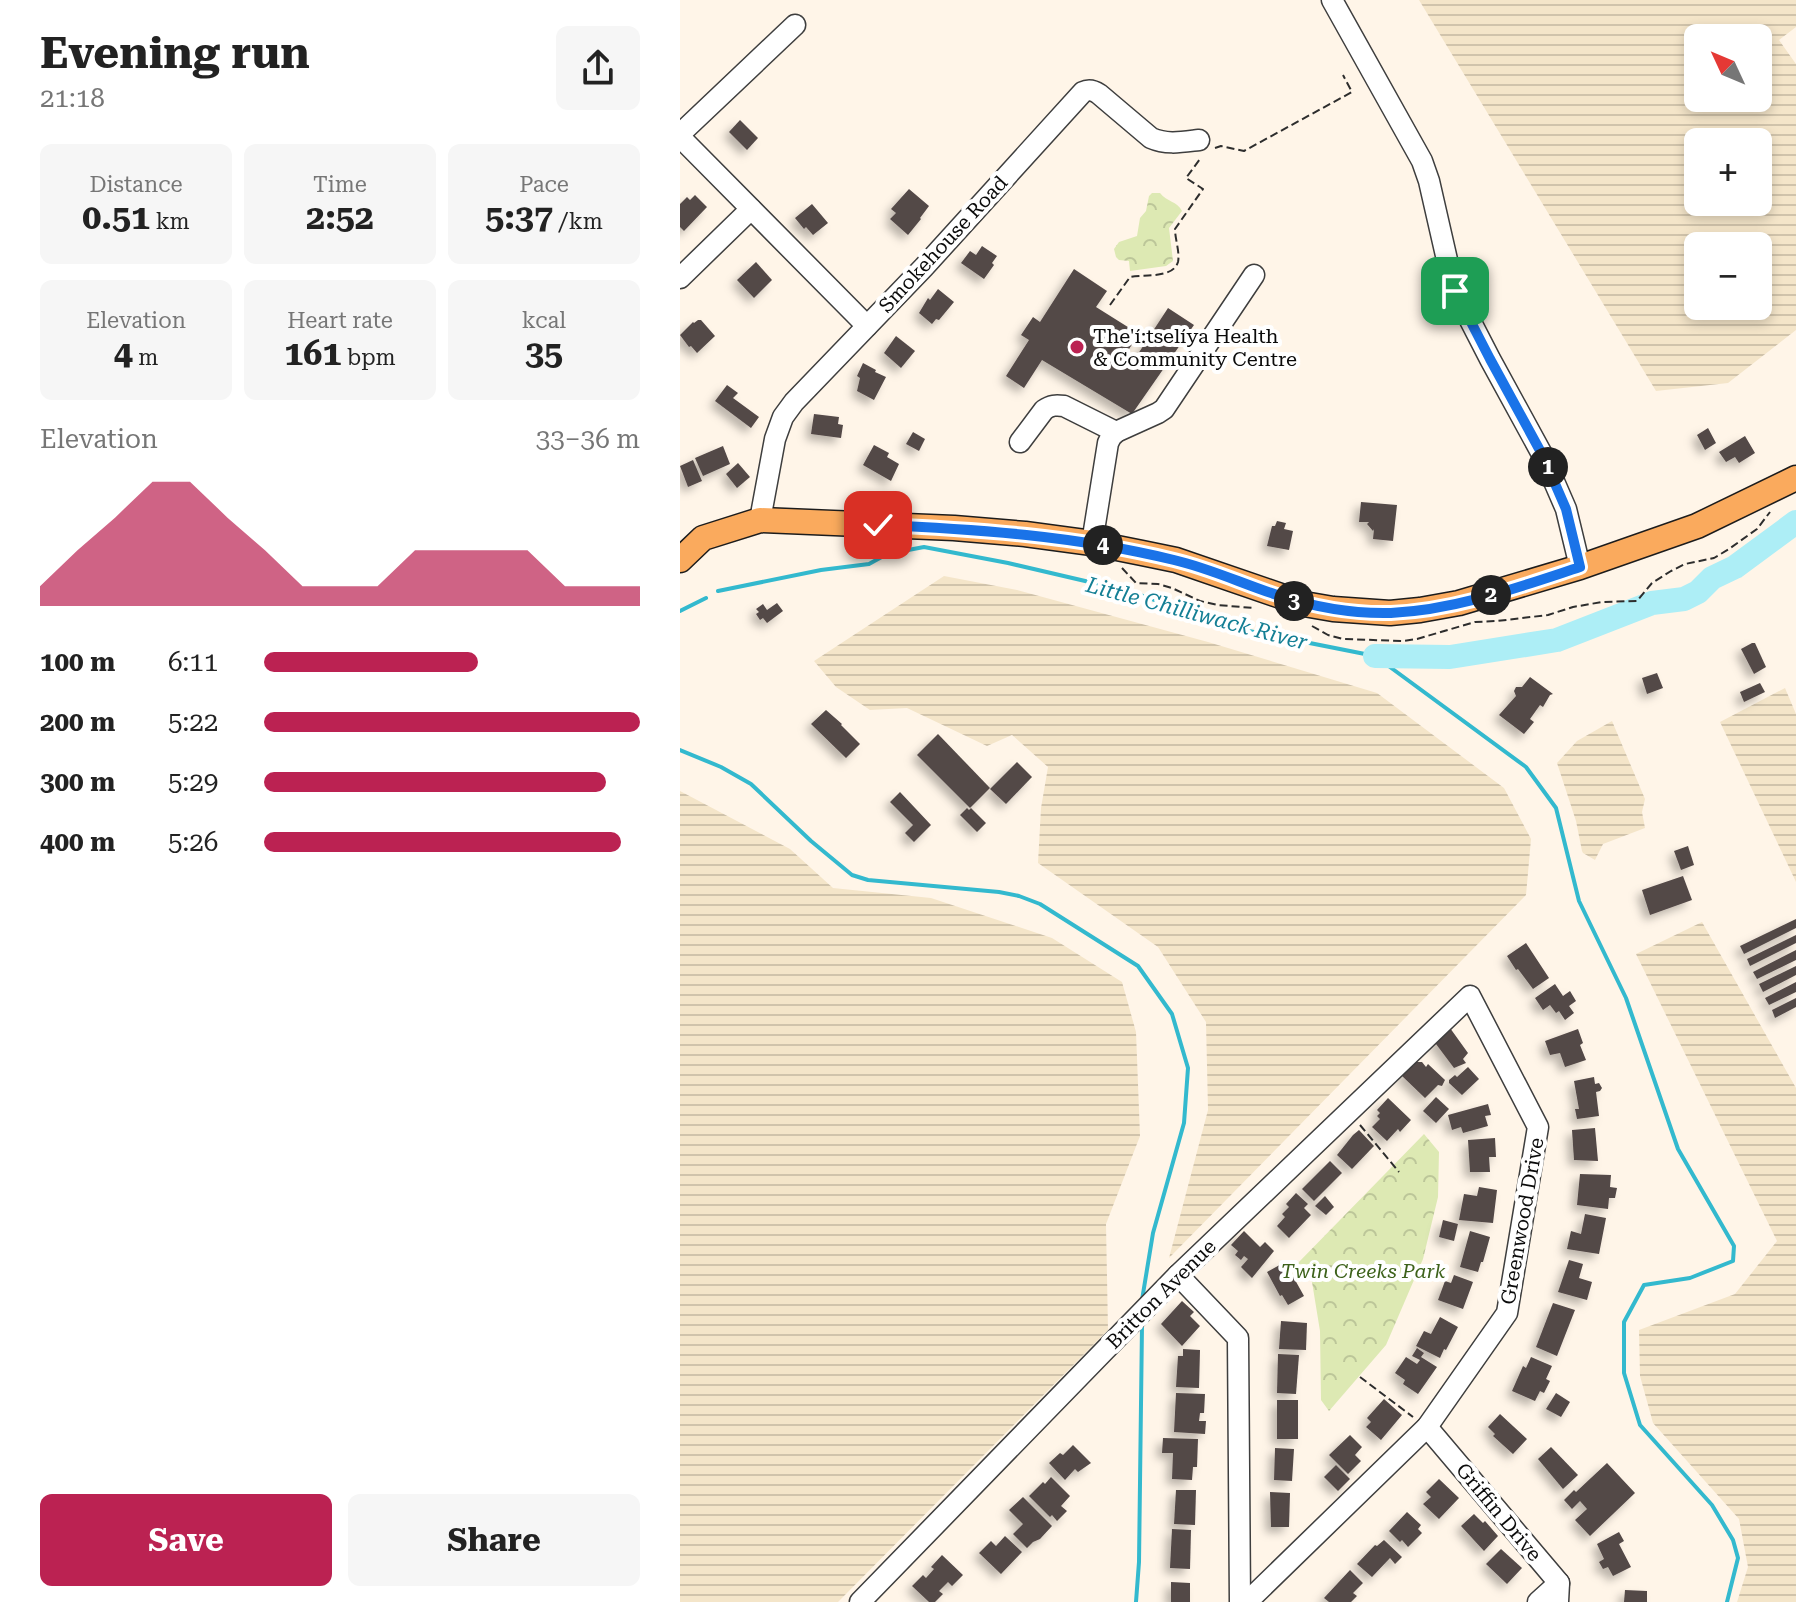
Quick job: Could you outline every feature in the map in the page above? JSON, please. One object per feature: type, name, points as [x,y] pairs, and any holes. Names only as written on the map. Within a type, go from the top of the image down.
[{"type":"main road","points":[[680,560],[703,538],[760,520],[954,528],[1092,543],[1176,560],[1304,604],[1390,613],[1459,603],[1580,567],[1697,526],[1796,478]]},
{"type":"street","points":[[1332,0],[1422,161],[1455,291],[1543,456],[1566,509],[1580,567]]},
{"type":"street","points":[[795,25],[680,136],[867,326]]},
{"type":"street","name":"Smokehouse Road","points":[[760,520],[775,439],[783,417],[794,402],[934,256],[1078,97],[1087,90],[1093,90],[1151,138],[1205,148]]},
{"type":"street","points":[[680,278],[751,209]]},
{"type":"street","points":[[1092,543],[1111,437],[1164,409],[1254,275]]},
{"type":"street","points":[[1020,442],[1044,410],[1056,405],[1116,432]]},
{"type":"street","name":"Britton Avenue","points":[[866,1600],[1178,1275],[1470,996]]},
{"type":"street","name":"Greenwood Drive","points":[[1247,1602],[1427,1427],[1507,1313],[1538,1127],[1470,996]]},
{"type":"street","points":[[1178,1275],[1238,1338],[1240,1602]]},
{"type":"street","name":"Griffin Drive","points":[[1427,1427],[1559,1592]]},
{"type":"street","points":[[1538,1602],[1559,1592]]},
{"type":"path","points":[[1110,305],[1130,277],[1167,273],[1176,267],[1175,229],[1203,189],[1186,178],[1205,148],[1221,146],[1244,151],[1352,92],[1343,75]]},
{"type":"path","points":[[1349,1112],[1399,1172]]},
{"type":"path","points":[[1360,1377],[1427,1427]]},
{"type":"shaded area","points":[[1419,0],[1796,0],[1796,27],[1779,40],[1796,64],[1796,330],[1728,383],[1656,391]]},
{"type":"shaded area","points":[[944,576],[1017,590],[1208,642],[1377,693],[1504,788],[1531,839],[1526,895],[1169,1258],[1208,1110],[1206,1022],[1158,947],[1038,863],[1041,808],[1048,767],[1012,735],[987,746],[907,708],[870,710],[836,687],[814,661]]},
{"type":"shaded area","points":[[1785,688],[1796,714],[1796,882],[1720,722]]},
{"type":"shaded area","points":[[1612,721],[1645,799],[1642,812],[1645,828],[1603,844],[1595,860],[1582,851],[1576,821],[1557,763],[1577,741]]},
{"type":"shaded area","points":[[680,791],[790,849],[833,888],[931,898],[1052,938],[1122,982],[1136,1032],[1140,1136],[1106,1224],[1108,1330],[838,1602],[680,1602]]},
{"type":"shaded area","points":[[1702,922],[1796,1088],[1796,1602],[1737,1602],[1748,1567],[1739,1519],[1653,1423],[1640,1376],[1639,1330],[1735,1294],[1777,1241],[1636,954]]},
{"type":"green space","points":[[1152,193],[1160,193],[1182,211],[1169,228],[1173,261],[1166,266],[1130,271],[1129,261],[1119,260],[1114,249],[1119,242],[1137,236],[1140,218]]},
{"type":"green space","name":"Twin Creeks Park","points":[[1424,1134],[1439,1152],[1438,1197],[1423,1259],[1386,1345],[1329,1411],[1321,1400],[1320,1331],[1312,1282],[1297,1264]]},
{"type":"building","points":[[740,120],[758,138],[747,150],[729,132]]},
{"type":"building","points":[[909,189],[929,206],[908,235],[890,219],[896,213],[891,209]]},
{"type":"building","points":[[695,195],[707,207],[684,231],[680,227],[680,204],[687,197],[690,200]]},
{"type":"building","points":[[812,204],[828,223],[813,235],[795,218]]},
{"type":"building","points":[[982,246],[997,256],[984,279],[961,263],[970,251],[976,255]]},
{"type":"building","points":[[756,262],[772,280],[754,298],[737,280]]},
{"type":"building","name":"The'í:tselíya Health & Community Centre","points":[[1074,269],[1107,291],[1096,307],[1139,334],[1125,355],[1134,360],[1168,308],[1194,325],[1132,414],[1042,360],[1024,388],[1006,376],[1029,340],[1021,335],[1033,317],[1040,322]]},
{"type":"building","points":[[938,289],[954,302],[932,324],[919,313]]},
{"type":"building","points":[[698,320],[715,336],[697,353],[680,335]]},
{"type":"building","points":[[896,336],[915,351],[901,368],[884,353]]},
{"type":"building","points":[[863,363],[886,377],[874,400],[857,391],[860,378],[857,376]]},
{"type":"building","points":[[727,385],[738,393],[733,398],[759,417],[751,428],[715,401]]},
{"type":"building","points":[[814,414],[839,417],[838,424],[843,425],[841,438],[811,434]]},
{"type":"building","points":[[1708,428],[1716,443],[1705,450],[1697,435]]},
{"type":"building","points":[[913,432],[925,439],[919,451],[906,444]]},
{"type":"building","points":[[1745,436],[1755,453],[1739,463],[1735,457],[1726,462],[1719,452]]},
{"type":"building","points":[[874,445],[889,453],[887,457],[899,464],[891,481],[863,465]]},
{"type":"building","points":[[723,446],[730,464],[703,476],[695,458]]},
{"type":"building","points":[[693,460],[702,481],[688,487],[680,466]]},
{"type":"building","points":[[738,463],[750,477],[737,488],[726,474]]},
{"type":"building","points":[[1361,502],[1397,505],[1393,541],[1373,539],[1374,529],[1367,524],[1369,522],[1359,522]]},
{"type":"building","points":[[1277,521],[1286,523],[1284,529],[1293,531],[1289,550],[1267,546],[1272,526]]},
{"type":"building","points":[[777,603],[783,611],[767,623],[763,618],[760,620],[756,609],[763,604],[767,610]]},
{"type":"building","points":[[1755,643],[1766,667],[1754,674],[1741,649]]},
{"type":"building","points":[[1657,673],[1663,688],[1647,694],[1642,678]]},
{"type":"building","points":[[1530,677],[1553,694],[1543,707],[1540,705],[1530,719],[1534,722],[1524,734],[1499,715],[1516,696],[1516,687],[1522,687]]},
{"type":"building","points":[[1760,683],[1765,692],[1744,702],[1740,692]]},
{"type":"building","points":[[826,710],[860,744],[846,758],[811,724]]},
{"type":"building","points":[[938,734],[990,788],[970,808],[917,755]]},
{"type":"building","points":[[1017,762],[1032,777],[1006,804],[990,789]]},
{"type":"building","points":[[900,792],[931,825],[914,842],[905,833],[913,825],[890,802]]},
{"type":"building","points":[[971,808],[986,823],[977,832],[960,815]]},
{"type":"building","points":[[1688,846],[1694,865],[1681,870],[1674,851]]},
{"type":"building","points":[[1683,876],[1692,900],[1650,915],[1642,890]]},
{"type":"building","points":[[1796,919],[1796,928],[1744,954],[1740,946]]},
{"type":"building","points":[[1796,935],[1796,943],[1750,966],[1747,959]]},
{"type":"building","points":[[1526,943],[1549,978],[1533,989],[1507,956]]},
{"type":"building","points":[[1796,950],[1796,960],[1757,979],[1753,972]]},
{"type":"building","points":[[1796,966],[1796,975],[1763,992],[1759,984]]},
{"type":"building","points":[[1796,982],[1796,992],[1769,1005],[1765,998]]},
{"type":"building","points":[[1555,984],[1563,996],[1570,991],[1576,1001],[1569,1006],[1574,1013],[1565,1020],[1550,1005],[1543,1010],[1535,998]]},
{"type":"building","points":[[1796,998],[1796,1007],[1775,1018],[1772,1010]]},
{"type":"building","points":[[1450,1028],[1468,1053],[1463,1059],[1466,1063],[1454,1068],[1433,1040]]},
{"type":"building","points":[[1578,1029],[1586,1060],[1565,1067],[1560,1053],[1550,1055],[1545,1041]]},
{"type":"building","points":[[1415,1062],[1422,1062],[1426,1067],[1428,1064],[1445,1080],[1442,1086],[1438,1085],[1425,1098],[1401,1075]]},
{"type":"building","points":[[1468,1067],[1479,1079],[1462,1095],[1449,1080]]},
{"type":"building","points":[[1594,1077],[1595,1084],[1599,1083],[1602,1088],[1596,1092],[1599,1116],[1577,1119],[1575,1109],[1579,1109],[1574,1081]]},
{"type":"building","points":[[1436,1097],[1449,1109],[1436,1123],[1423,1111]]},
{"type":"building","points":[[1388,1098],[1411,1120],[1387,1141],[1372,1127],[1380,1119],[1377,1110]]},
{"type":"building","points":[[1488,1104],[1491,1115],[1485,1116],[1488,1126],[1463,1133],[1461,1127],[1452,1130],[1448,1115]]},
{"type":"building","points":[[1595,1128],[1598,1161],[1574,1160],[1572,1130]]},
{"type":"building","points":[[1359,1130],[1374,1146],[1352,1169],[1337,1155]]},
{"type":"building","points":[[1495,1138],[1496,1157],[1489,1157],[1490,1172],[1470,1172],[1468,1140]]},
{"type":"building","points":[[1330,1161],[1342,1173],[1314,1201],[1302,1189]]},
{"type":"building","points":[[1580,1174],[1611,1175],[1610,1187],[1617,1188],[1615,1198],[1609,1198],[1608,1209],[1577,1205]]},
{"type":"building","points":[[1479,1187],[1497,1190],[1493,1223],[1459,1220],[1464,1194],[1477,1196]]},
{"type":"building","points":[[1296,1193],[1308,1204],[1304,1208],[1311,1215],[1289,1238],[1277,1226],[1285,1217],[1282,1214],[1289,1207],[1286,1204]]},
{"type":"building","points":[[1325,1196],[1334,1207],[1326,1215],[1315,1206]]},
{"type":"building","points":[[1585,1214],[1606,1218],[1599,1254],[1567,1249],[1571,1231],[1581,1234]]},
{"type":"building","points":[[1443,1220],[1458,1224],[1454,1241],[1439,1237]]},
{"type":"building","points":[[1244,1231],[1260,1247],[1265,1242],[1274,1251],[1252,1278],[1241,1267],[1248,1259],[1244,1256],[1241,1260],[1235,1255],[1238,1251],[1231,1245]]},
{"type":"building","points":[[1470,1231],[1490,1237],[1478,1272],[1460,1267]]},
{"type":"building","points":[[1569,1260],[1583,1264],[1579,1278],[1592,1282],[1587,1300],[1558,1292]]},
{"type":"building","points":[[1285,1262],[1304,1296],[1288,1305],[1267,1272]]},
{"type":"building","points":[[1454,1275],[1473,1282],[1463,1309],[1438,1300],[1445,1281],[1451,1283]]},
{"type":"building","points":[[1182,1301],[1194,1312],[1190,1316],[1200,1326],[1182,1346],[1161,1324]]},
{"type":"building","points":[[1553,1303],[1575,1310],[1557,1356],[1536,1347]]},
{"type":"building","points":[[1440,1317],[1458,1327],[1440,1358],[1416,1346],[1424,1331],[1431,1334]]},
{"type":"building","points":[[1281,1321],[1307,1323],[1306,1350],[1279,1349]]},
{"type":"building","points":[[1417,1348],[1424,1353],[1421,1357],[1437,1367],[1418,1394],[1403,1384],[1405,1380],[1395,1373],[1406,1357],[1417,1364],[1420,1360],[1412,1356]]},
{"type":"building","points":[[1183,1349],[1200,1350],[1199,1388],[1176,1387],[1178,1356],[1183,1356]]},
{"type":"building","points":[[1278,1354],[1299,1355],[1296,1394],[1277,1393]]},
{"type":"building","points":[[1531,1357],[1552,1366],[1546,1379],[1550,1381],[1535,1401],[1512,1391],[1523,1366],[1526,1368]]},
{"type":"building","points":[[1176,1393],[1205,1394],[1204,1413],[1200,1413],[1199,1421],[1206,1421],[1205,1434],[1174,1432]]},
{"type":"building","points":[[1556,1393],[1570,1402],[1561,1417],[1546,1409]]},
{"type":"building","points":[[1384,1399],[1402,1415],[1381,1440],[1366,1427],[1371,1422],[1367,1418]]},
{"type":"building","points":[[1277,1400],[1298,1400],[1298,1439],[1277,1439]]},
{"type":"building","points":[[1500,1414],[1527,1439],[1513,1454],[1493,1436],[1495,1434],[1488,1427]]},
{"type":"building","points":[[1350,1435],[1362,1447],[1355,1455],[1361,1461],[1348,1474],[1329,1455]]},
{"type":"building","points":[[1163,1438],[1198,1439],[1197,1467],[1193,1467],[1192,1480],[1172,1479],[1173,1453],[1162,1453]]},
{"type":"building","points":[[1073,1445],[1091,1463],[1078,1472],[1075,1469],[1065,1480],[1049,1463]]},
{"type":"building","points":[[1551,1447],[1578,1475],[1563,1489],[1538,1459]]},
{"type":"building","points":[[1275,1448],[1294,1449],[1292,1481],[1274,1480]]},
{"type":"building","points":[[1607,1463],[1635,1493],[1590,1536],[1575,1520],[1587,1509],[1580,1501],[1572,1509],[1564,1500]]},
{"type":"building","points":[[1336,1465],[1350,1479],[1338,1491],[1324,1477]]},
{"type":"building","points":[[1051,1477],[1070,1496],[1061,1506],[1067,1511],[1057,1521],[1029,1496]]},
{"type":"building","points":[[1439,1479],[1459,1498],[1439,1519],[1423,1504],[1431,1497],[1426,1492]]},
{"type":"building","points":[[1176,1490],[1196,1490],[1195,1525],[1174,1524]]},
{"type":"building","points":[[1270,1492],[1290,1493],[1289,1527],[1271,1527]]},
{"type":"building","points":[[1023,1497],[1052,1526],[1027,1548],[1013,1534],[1023,1524],[1009,1510]]},
{"type":"building","points":[[1407,1512],[1421,1525],[1418,1529],[1422,1533],[1408,1547],[1389,1531]]},
{"type":"building","points":[[1474,1514],[1498,1536],[1484,1551],[1461,1526]]},
{"type":"building","points":[[1172,1529],[1191,1530],[1190,1569],[1170,1568]]},
{"type":"building","points":[[1619,1532],[1624,1541],[1619,1544],[1631,1567],[1613,1576],[1608,1567],[1603,1569],[1599,1562],[1604,1559],[1597,1544]]},
{"type":"building","points":[[1005,1536],[1022,1552],[1001,1574],[979,1553],[991,1541],[996,1546]]},
{"type":"building","points":[[1384,1540],[1402,1557],[1395,1564],[1390,1558],[1372,1577],[1357,1564]]},
{"type":"building","points":[[1501,1549],[1522,1568],[1507,1584],[1486,1564]]},
{"type":"building","points":[[942,1555],[963,1575],[952,1586],[948,1582],[939,1591],[943,1594],[935,1602],[929,1602],[912,1586],[923,1575],[926,1578]]},
{"type":"building","points":[[1350,1570],[1363,1583],[1353,1593],[1357,1596],[1351,1602],[1329,1602],[1324,1598]]},
{"type":"building","points":[[1171,1582],[1190,1583],[1190,1602],[1171,1602]]},
{"type":"building","points":[[1625,1590],[1647,1591],[1647,1602],[1624,1602]]},
{"type":"waterway","name":"Little Chilliwack River","points":[[1375,656],[1450,657],[1557,640],[1652,603],[1684,599],[1698,592],[1712,578],[1735,567],[1796,522]]},
{"type":"waterway","points":[[718,591],[821,570],[869,564],[887,554],[924,547],[1008,563],[1128,591],[1244,630],[1375,656],[1526,767],[1556,808],[1579,901],[1626,998],[1678,1149],[1734,1246],[1733,1261],[1690,1278],[1644,1285],[1624,1322],[1624,1373],[1640,1425],[1712,1505],[1733,1540],[1738,1558],[1727,1602]]},
{"type":"waterway","name":"Little Chilliwack River","points":[[680,611],[706,598]]},
{"type":"waterway","points":[[680,750],[751,784],[852,875],[868,880],[1019,896],[1040,904],[1138,966],[1172,1014],[1188,1068],[1184,1123],[1153,1233],[1142,1300]]},
{"type":"waterway","points":[[1136,1602],[1142,1325]]},
{"type":"place","name":"The'í:tselíya Health & Community Centre","points":[[1077,347]]},
{"type":"route","points":[[878,525],[954,528],[1092,543],[1176,560],[1304,604],[1364,612],[1390,613],[1459,603],[1580,567],[1566,509],[1543,456],[1455,291]]}]
